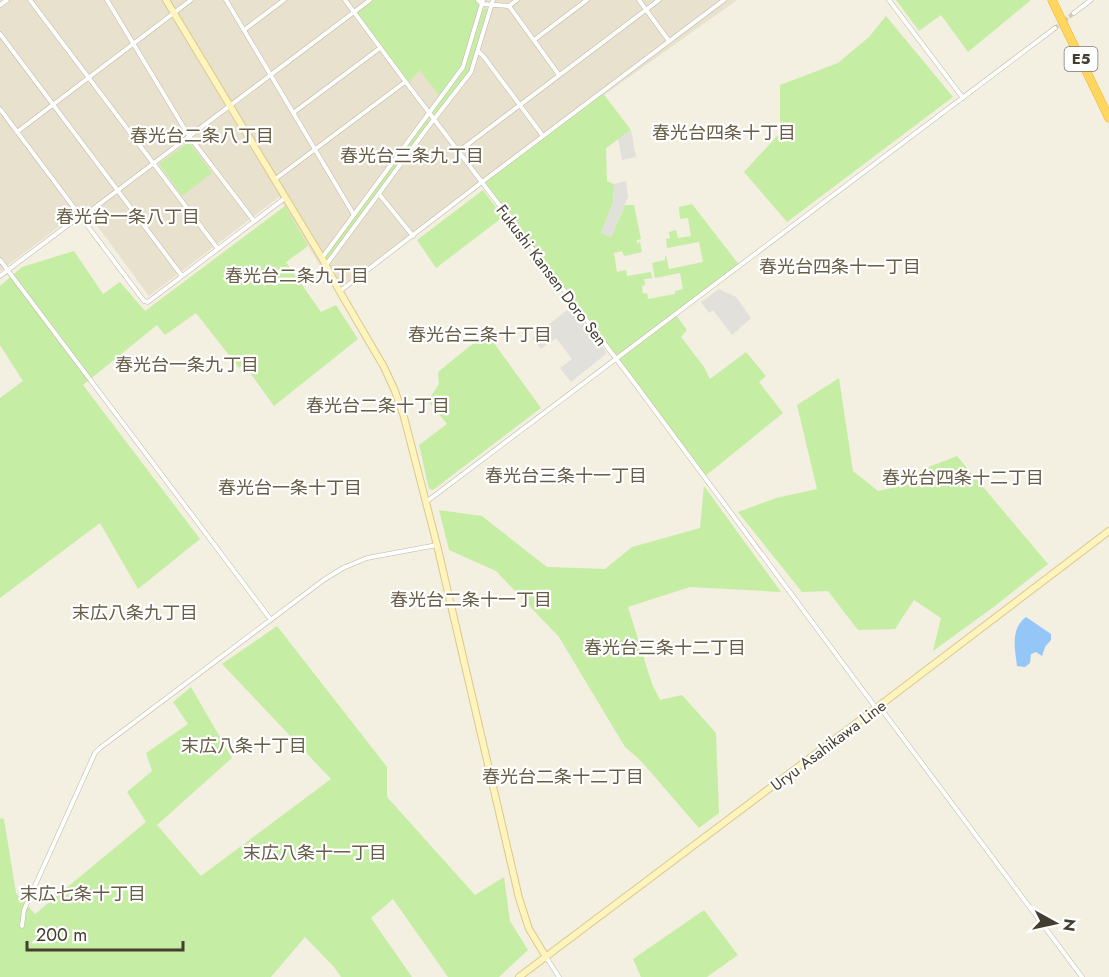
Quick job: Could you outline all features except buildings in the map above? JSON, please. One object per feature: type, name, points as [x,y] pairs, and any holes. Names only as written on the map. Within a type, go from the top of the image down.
[{"type":"highway","name":"E5","points":[[1052,0],[1109,118]]},
{"type":"street","points":[[0,5],[7,0]]},
{"type":"street","points":[[30,0],[218,249]]},
{"type":"street","points":[[107,0],[189,136],[254,221]]},
{"type":"street","points":[[166,0],[322,258],[395,391],[404,417],[437,545],[519,898],[529,929],[559,977]]},
{"type":"street","points":[[17,132],[191,0]]},
{"type":"street","points":[[226,0],[354,215]]},
{"type":"street","points":[[244,30],[284,0]]},
{"type":"street","name":"Fukushi Kansen Doro Sen","points":[[345,0],[616,359],[1056,28]]},
{"type":"street","points":[[0,276],[370,0]]},
{"type":"street","points":[[478,0],[509,6],[559,75]]},
{"type":"street","points":[[509,6],[518,0]]},
{"type":"street","points":[[534,40],[587,0]]},
{"type":"street","points":[[639,0],[669,41]]},
{"type":"street","points":[[459,151],[659,0]]},
{"type":"street","points":[[340,292],[724,0]]},
{"type":"street","points":[[889,0],[963,98]]},
{"type":"street","points":[[1074,13],[1091,0]]},
{"type":"street","points":[[322,258],[463,67],[483,2]]},
{"type":"street","points":[[325,265],[471,72],[492,3]]},
{"type":"street","points":[[0,33],[182,276]]},
{"type":"street","points":[[293,113],[380,48]]},
{"type":"street","points":[[478,51],[543,136]]},
{"type":"street","points":[[274,180],[405,82]]},
{"type":"street","points":[[0,109],[144,301],[148,302],[285,198]]},
{"type":"street","points":[[379,194],[413,236]]},
{"type":"street","points":[[0,260],[271,620]]},
{"type":"street","points":[[426,502],[616,359],[1082,977]]},
{"type":"street","name":"Uryu Asahikawa Line","points":[[519,977],[1109,531]]},
{"type":"street","points":[[22,926],[24,910],[95,753],[100,748],[325,579],[343,568],[367,558],[437,545]]},
{"type":"shaded area","points":[[0,0],[737,0],[482,182],[335,291],[279,197],[149,296],[84,208],[0,271]]},
{"type":"shaded area","points":[[631,130],[636,157],[622,160],[618,139]]},
{"type":"shaded area","points":[[626,181],[628,197],[611,237],[601,233],[613,203],[614,184]]},
{"type":"shaded area","points":[[719,289],[736,297],[751,318],[732,335],[713,310],[709,313],[701,302]]},
{"type":"shaded area","points":[[571,307],[607,353],[571,382],[560,368],[572,359],[556,338],[541,349],[532,338]]},
{"type":"green space","points":[[370,0],[478,0],[482,4],[463,67],[441,97],[419,70],[408,85],[354,12]]},
{"type":"green space","points":[[896,0],[1031,0],[968,52],[941,15],[919,31]]},
{"type":"green space","points":[[485,9],[489,12],[470,71],[435,116],[433,111],[465,69]]},
{"type":"green space","points":[[886,16],[953,97],[787,222],[744,172],[780,133],[780,85],[838,63],[869,37]]},
{"type":"green space","points":[[602,92],[631,130],[606,148],[607,181],[614,184],[613,203],[601,233],[611,237],[625,205],[634,205],[641,239],[637,240],[637,243],[640,242],[642,252],[624,256],[622,251],[614,253],[617,272],[626,270],[627,276],[651,272],[652,278],[644,279],[645,285],[642,286],[643,294],[647,293],[648,299],[675,294],[675,291],[683,289],[680,273],[655,278],[652,263],[665,260],[666,255],[669,269],[703,262],[699,242],[667,248],[666,239],[670,238],[669,232],[676,230],[678,238],[691,236],[688,218],[680,219],[679,207],[692,204],[740,266],[676,315],[687,330],[681,337],[704,367],[710,379],[746,352],[766,376],[759,382],[783,413],[704,477],[482,182]]},
{"type":"green space","points":[[428,120],[430,122],[327,262],[325,257]]},
{"type":"green space","points":[[189,142],[212,173],[182,196],[159,164]]},
{"type":"green space","points":[[483,190],[503,217],[436,268],[417,240]]},
{"type":"green space","points":[[285,206],[308,246],[286,262],[321,312],[336,305],[358,339],[274,406],[243,363],[239,368],[196,313],[165,335],[157,325],[83,385],[200,539],[138,589],[100,523],[0,598],[0,398],[23,381],[0,345],[0,286],[22,267],[74,251],[103,294],[120,282],[145,311]]},
{"type":"green space","points":[[488,335],[541,408],[433,490],[429,489],[419,445],[447,424],[428,401],[439,384],[438,372],[470,346]]},
{"type":"green space","points":[[839,378],[853,471],[878,491],[916,483],[926,468],[957,456],[1048,564],[933,651],[941,618],[914,600],[895,629],[858,630],[828,591],[802,592],[738,512],[776,498],[817,489],[797,405]]},
{"type":"green space","points":[[704,486],[781,592],[690,587],[628,607],[652,684],[660,700],[682,695],[716,733],[719,813],[699,828],[641,761],[625,747],[559,637],[496,571],[449,550],[439,510],[482,516],[547,567],[605,569],[632,547],[700,528]]},
{"type":"green space","points":[[277,626],[387,767],[387,797],[475,895],[504,877],[510,921],[528,950],[499,977],[448,977],[393,899],[371,918],[412,977],[341,977],[305,937],[271,977],[0,977],[0,818],[4,819],[16,893],[35,914],[146,822],[127,792],[152,771],[146,753],[188,724],[173,702],[191,687],[232,758],[157,825],[201,876],[331,779],[222,664]]},
{"type":"green space","points":[[704,910],[738,955],[707,977],[641,977],[633,959]]},
{"type":"water","points":[[1026,617],[1051,634],[1051,640],[1042,656],[1036,652],[1031,654],[1030,663],[1025,667],[1017,666],[1015,640],[1018,627]]},
{"type":"tunnel","points":[[1055,28],[1074,13]]},
{"type":"district","name":"春光台四条十丁目","points":[[724,133]]},
{"type":"district","name":"春光台二条八丁目","points":[[202,136]]},
{"type":"district","name":"春光台三条九丁目","points":[[412,156]]},
{"type":"district","name":"春光台一条八丁目","points":[[128,217]]},
{"type":"district","name":"春光台四条十一丁目","points":[[840,267]]},
{"type":"district","name":"春光台二条九丁目","points":[[297,276]]},
{"type":"district","name":"春光台三条十丁目","points":[[480,335]]},
{"type":"district","name":"春光台一条九丁目","points":[[187,365]]},
{"type":"district","name":"春光台二条十丁目","points":[[378,406]]},
{"type":"district","name":"春光台三条十一丁目","points":[[566,476]]},
{"type":"district","name":"春光台四条十二丁目","points":[[963,478]]},
{"type":"district","name":"春光台一条十丁目","points":[[290,488]]},
{"type":"district","name":"春光台二条十一丁目","points":[[471,600]]},
{"type":"district","name":"末広八条九丁目","points":[[135,613]]},
{"type":"district","name":"春光台三条十二丁目","points":[[665,648]]},
{"type":"district","name":"末広八条十丁目","points":[[244,746]]},
{"type":"district","name":"春光台二条十二丁目","points":[[563,777]]},
{"type":"district","name":"末広八条十一丁目","points":[[315,853]]},
{"type":"district","name":"末広七条十丁目","points":[[83,894]]}]
